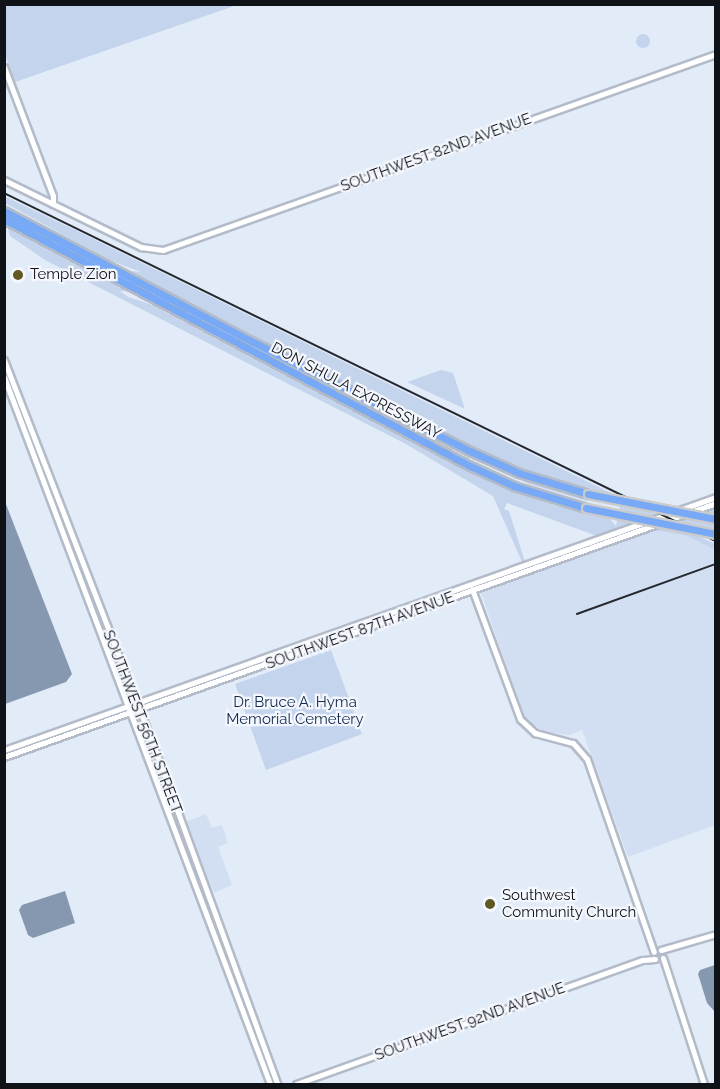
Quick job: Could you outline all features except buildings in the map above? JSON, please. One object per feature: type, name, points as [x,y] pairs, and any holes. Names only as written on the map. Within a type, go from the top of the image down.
[{"type":"highway","name":"DON SHULA EXPRESSWAY","points":[[4,211],[239,335],[470,451],[519,473],[588,494],[716,519]]},
{"type":"highway","name":"DON SHULA EXPRESSWAY","points":[[4,219],[468,465],[514,486],[586,508],[716,534]]},
{"type":"main road","name":"SOUTHWEST 82ND AVENUE","points":[[52,204],[155,251],[716,54]]},
{"type":"main road","points":[[4,180],[52,204],[52,192],[5,70]]},
{"type":"main road","name":"SOUTHWEST 56TH STREET","points":[[4,360],[270,1084]]},
{"type":"main road","name":"SOUTHWEST 56TH STREET","points":[[4,377],[19,406]]},
{"type":"main road","name":"SOUTHWEST 87TH AVENUE","points":[[4,750],[139,707],[714,501]]},
{"type":"main road","points":[[472,588],[520,719],[535,733],[570,741],[587,759],[704,1084]]},
{"type":"main road","name":"SOUTHWEST 56TH STREET","points":[[90,592],[139,707],[277,1084]]},
{"type":"main road","name":"SOUTHWEST 87TH AVENUE","points":[[4,757],[79,731],[132,709]]},
{"type":"main road","points":[[79,731],[84,723]]},
{"type":"main road","name":"SOUTHWEST 92ND AVENUE","points":[[296,1084],[716,934]]},
{"type":"shaded area","points":[[4,499],[72,674],[66,682],[5,704]]},
{"type":"shaded area","points":[[653,530],[687,536],[715,550],[715,825],[628,857],[582,730],[569,735],[545,732],[525,719],[481,593]]},
{"type":"shaded area","points":[[206,814],[212,828],[222,825],[228,843],[218,847],[232,885],[214,893],[185,822]]},
{"type":"shaded area","points":[[65,891],[75,923],[33,938],[28,935],[19,910],[22,905]]},
{"type":"shaded area","points":[[716,965],[715,1012],[707,1003],[698,974],[700,970]]},
{"type":"green space","points":[[5,4],[237,5],[15,82],[5,55]]},
{"type":"green space","points":[[640,34],[646,34],[650,41],[646,48],[640,48],[636,44],[636,38]]},
{"type":"green space","points":[[4,196],[656,515],[597,536],[507,503],[504,509],[509,511],[525,562],[522,562],[493,496],[404,443],[45,260],[10,236],[7,225],[126,291],[120,291],[128,297],[150,304],[488,481],[553,505],[608,517],[616,526],[620,505],[592,489],[539,476],[476,450],[143,279],[130,271],[141,272],[109,260],[5,203]]},
{"type":"green space","points":[[441,370],[453,373],[465,409],[407,382]]},
{"type":"green space","points":[[333,387],[417,431],[407,428]]},
{"type":"green space","points":[[444,446],[515,477],[587,498],[587,501],[529,484]]},
{"type":"green space","points":[[715,507],[715,539],[680,520]]},
{"type":"green space","points":[[671,523],[715,544],[715,550],[687,536],[653,530]]},
{"type":"green space","name":"Dr. Bruce A. Hyma Memorial Cemetery","points":[[331,650],[362,734],[266,770],[235,684]]},
{"type":"railway","points":[[4,193],[716,541]]},
{"type":"railway","points":[[577,614],[716,564]]},
{"type":"place","name":"Temple Zion","points":[[18,275]]},
{"type":"place","name":"Southwest Community Church","points":[[490,904]]}]
